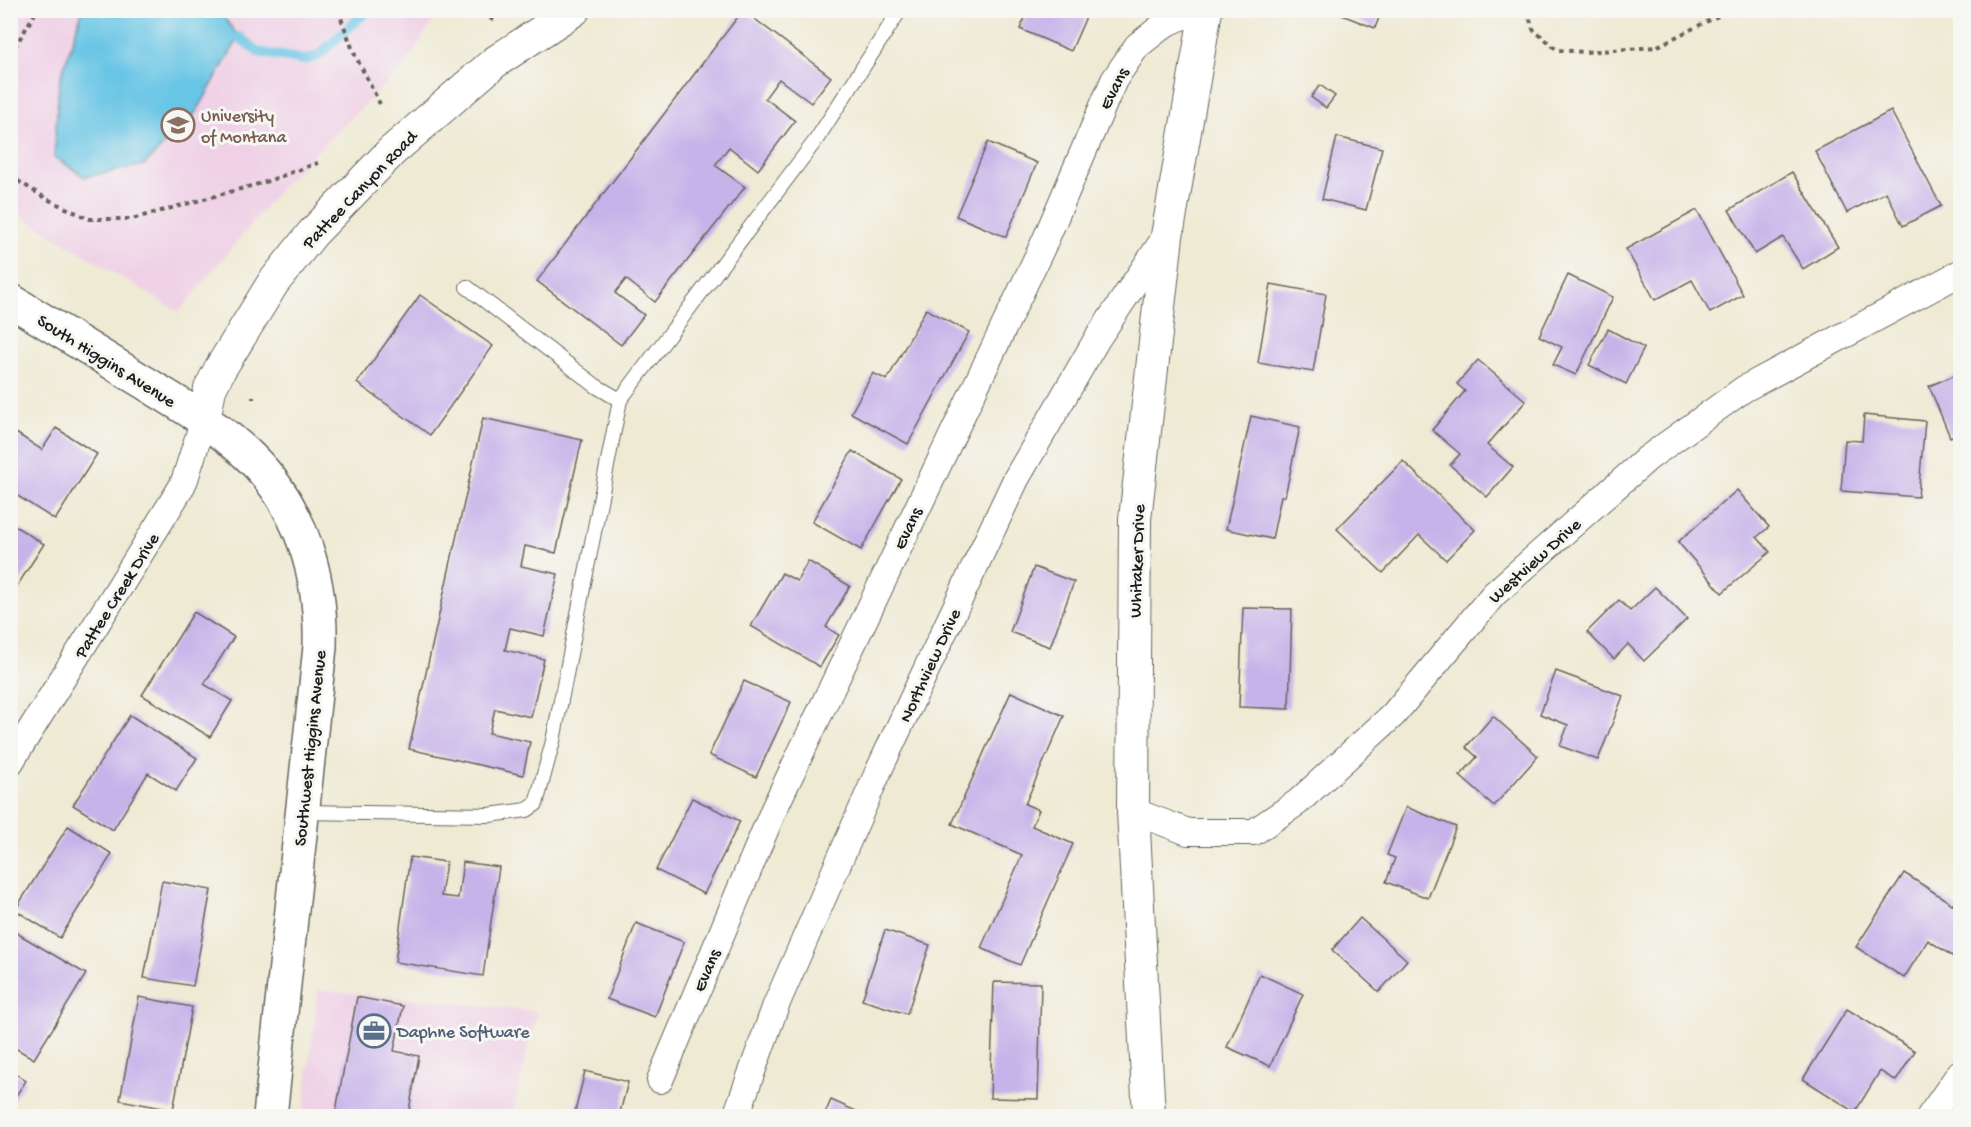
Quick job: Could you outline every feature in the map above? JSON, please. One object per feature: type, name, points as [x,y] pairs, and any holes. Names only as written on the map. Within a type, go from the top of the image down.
[{"type":"main road","name":"South Higgins Avenue","points":[[10,300],[204,419]]},
{"type":"main road","name":"Southwest Higgins Avenue","points":[[204,419],[250,457],[281,493],[297,522],[317,587],[321,620],[270,1116]]},
{"type":"street","name":"Pattee Canyon Road","points":[[204,419],[210,389],[220,369],[273,283],[312,234],[392,151],[495,62],[574,10]]},
{"type":"street","name":"Evans","points":[[660,1080],[774,809],[1045,241],[1114,80],[1137,46],[1165,24],[1197,10]]},
{"type":"street","name":"Whitaker Drive","points":[[1149,1116],[1133,811],[1135,519],[1167,236],[1206,10]]},
{"type":"street","name":"Northview Drive","points":[[736,1116],[776,1005],[879,770],[1017,479],[1097,339],[1167,236]]},
{"type":"street","name":"Westview Drive","points":[[1133,811],[1188,832],[1254,832],[1298,802],[1393,715],[1494,594],[1648,458],[1744,389],[1960,273]]},
{"type":"street","name":"Pattee Creek Drive","points":[[10,763],[175,498],[185,479],[204,419]]},
{"type":"street","points":[[1930,1116],[1960,1073]]},
{"type":"lane","points":[[302,812],[489,815],[527,810],[536,804],[553,741],[620,400],[816,140],[900,10]]},
{"type":"lane","points":[[467,287],[596,386],[620,400]]},
{"type":"path","points":[[10,55],[37,10]]},
{"type":"path","points":[[338,10],[339,18],[354,53],[380,104]]},
{"type":"path","points":[[474,10],[498,22]]},
{"type":"path","points":[[1527,10],[1533,29],[1557,50],[1585,52],[1656,47],[1730,10]]},
{"type":"path","points":[[10,176],[47,199],[89,219],[132,219],[262,183],[318,163]]},
{"type":"shaded area","name":"University of Montana","points":[[10,11],[439,11],[405,65],[284,184],[179,312],[11,210]]},
{"type":"shaded area","points":[[318,990],[537,1011],[512,1116],[303,1116]]},
{"type":"water","points":[[84,11],[219,11],[239,37],[197,111],[144,165],[85,177],[54,157],[59,83],[81,14]]},
{"type":"building","points":[[743,10],[831,77],[811,103],[779,79],[765,98],[795,121],[758,170],[729,147],[715,165],[745,187],[655,302],[626,279],[615,293],[644,315],[621,345],[537,281]]},
{"type":"building","points":[[1028,10],[1089,10],[1071,51],[1020,29]]},
{"type":"building","points":[[1329,10],[1382,10],[1375,28]]},
{"type":"building","points":[[1320,85],[1335,96],[1326,108],[1311,97]]},
{"type":"building","points":[[1891,111],[1941,206],[1903,226],[1886,192],[1847,213],[1815,151]]},
{"type":"building","points":[[1337,137],[1382,148],[1366,210],[1322,199]]},
{"type":"building","points":[[988,142],[1037,163],[1006,237],[956,216]]},
{"type":"building","points":[[1792,172],[1838,247],[1803,269],[1783,237],[1755,254],[1729,210]]},
{"type":"building","points":[[1697,210],[1743,295],[1710,313],[1692,280],[1655,300],[1626,249]]},
{"type":"building","points":[[1568,275],[1613,297],[1576,375],[1553,365],[1562,347],[1539,336]]},
{"type":"building","points":[[1271,284],[1326,294],[1313,372],[1258,363]]},
{"type":"building","points":[[420,295],[493,346],[430,435],[357,383]]},
{"type":"building","points":[[926,309],[969,332],[908,444],[851,413],[873,373],[887,380]]},
{"type":"building","points":[[1608,329],[1644,348],[1626,384],[1589,365]]},
{"type":"building","points":[[1478,360],[1526,401],[1487,445],[1513,467],[1487,497],[1450,465],[1460,454],[1432,430],[1465,391],[1457,384]]},
{"type":"building","points":[[1960,373],[1960,433],[1950,437],[1929,386]]},
{"type":"building","points":[[1864,415],[1925,421],[1918,497],[1841,491],[1845,440],[1862,441]]},
{"type":"building","points":[[1251,416],[1300,427],[1285,496],[1281,496],[1272,539],[1226,529]]},
{"type":"building","points":[[483,418],[582,440],[556,553],[525,546],[521,566],[558,574],[544,636],[510,628],[505,650],[544,659],[531,717],[495,709],[489,733],[530,742],[523,775],[409,749]]},
{"type":"building","points":[[56,428],[97,454],[55,520],[10,491],[10,429],[42,450]]},
{"type":"building","points":[[852,451],[901,479],[861,550],[812,522]]},
{"type":"building","points":[[1403,461],[1475,530],[1446,560],[1419,535],[1383,573],[1337,529]]},
{"type":"building","points":[[1737,490],[1769,527],[1757,537],[1770,552],[1722,593],[1678,542]]},
{"type":"building","points":[[10,523],[44,544],[10,597]]},
{"type":"building","points":[[808,561],[850,586],[826,627],[839,635],[820,667],[751,626],[782,573],[797,581]]},
{"type":"building","points":[[1034,567],[1074,582],[1050,647],[1010,632]]},
{"type":"building","points":[[1655,587],[1687,619],[1644,661],[1628,644],[1614,659],[1587,632],[1619,600],[1630,611]]},
{"type":"building","points":[[1243,608],[1292,609],[1289,709],[1239,707]]},
{"type":"building","points":[[194,612],[234,637],[204,684],[232,701],[210,737],[142,695]]},
{"type":"building","points":[[1556,671],[1623,696],[1598,760],[1560,746],[1568,725],[1540,714]]},
{"type":"building","points":[[744,681],[791,702],[756,777],[709,755]]},
{"type":"building","points":[[1011,692],[1064,716],[1025,804],[1039,810],[1032,826],[1073,844],[1020,965],[981,948],[1022,855],[952,824]]},
{"type":"building","points":[[130,715],[197,758],[176,791],[148,773],[113,830],[73,805]]},
{"type":"building","points":[[1493,716],[1538,756],[1494,806],[1460,776],[1477,757],[1466,747]]},
{"type":"building","points":[[692,798],[740,821],[704,894],[656,870]]},
{"type":"building","points":[[1406,807],[1456,827],[1428,898],[1386,882],[1395,858],[1387,855]]},
{"type":"building","points":[[68,826],[112,854],[60,938],[15,910]]},
{"type":"building","points":[[410,857],[446,862],[441,896],[458,898],[463,862],[499,867],[483,976],[395,962]]},
{"type":"building","points":[[1904,873],[1960,909],[1960,961],[1928,940],[1904,978],[1856,947]]},
{"type":"building","points":[[162,881],[211,890],[193,986],[144,978]]},
{"type":"building","points":[[1360,918],[1407,960],[1379,992],[1332,950]]},
{"type":"building","points":[[636,923],[684,942],[655,1017],[607,999]]},
{"type":"building","points":[[10,929],[86,974],[34,1059],[10,1045],[10,994],[16,985],[10,981]]},
{"type":"building","points":[[885,930],[930,945],[907,1014],[862,1000]]},
{"type":"building","points":[[1260,974],[1303,994],[1270,1066],[1227,1047]]},
{"type":"building","points":[[994,982],[1041,983],[1038,1099],[990,1098]]},
{"type":"building","points":[[139,997],[192,1007],[173,1110],[120,1100]]},
{"type":"building","points":[[357,997],[403,1006],[394,1051],[419,1056],[408,1116],[335,1116]]},
{"type":"building","points":[[1847,1009],[1915,1051],[1896,1081],[1880,1071],[1855,1112],[1803,1079]]},
{"type":"building","points":[[10,1070],[26,1081],[10,1104]]},
{"type":"building","points":[[585,1071],[628,1082],[619,1116],[574,1116]]},
{"type":"building","points":[[831,1100],[867,1116],[824,1116]]},
{"type":"waterway","points":[[239,37],[258,52],[305,60],[318,56],[368,10]]},
{"type":"place","name":"University of Montana","points":[[178,125]]},
{"type":"place","name":"Daphne Software","points":[[374,1031]]}]
